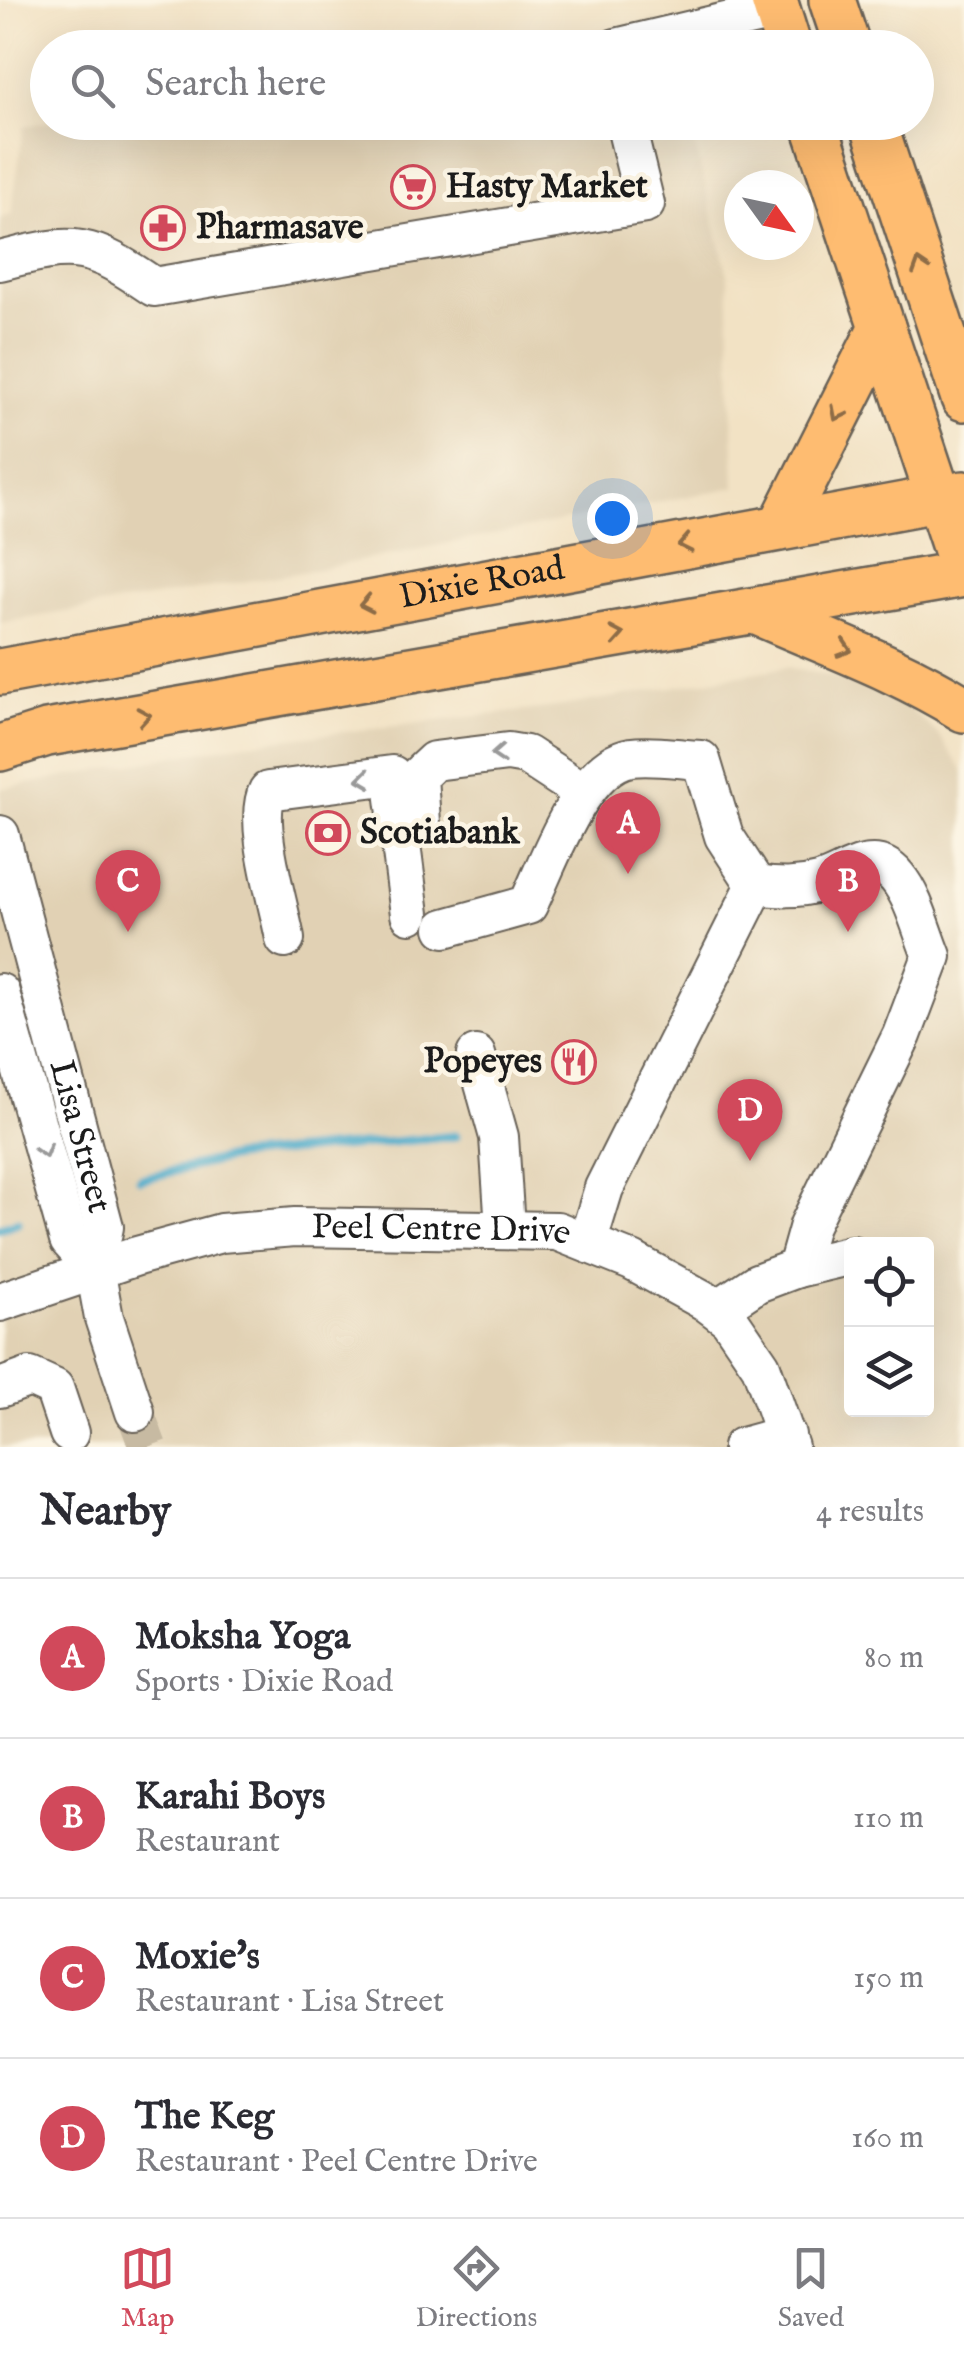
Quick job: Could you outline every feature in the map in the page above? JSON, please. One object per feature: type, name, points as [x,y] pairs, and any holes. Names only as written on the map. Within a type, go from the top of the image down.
[{"type":"main road","points":[[832,0],[842,30]]},
{"type":"main road","points":[[820,140],[882,326],[951,496],[964,574]]},
{"type":"main road","points":[[879,140],[960,374]]},
{"type":"main road","points":[[781,527],[882,326]]},
{"type":"main road","name":"Dixie Road","points":[[0,672],[951,496]]},
{"type":"main road","name":"Dixie Road","points":[[0,748],[48,733],[964,574]]},
{"type":"main road","points":[[755,611],[831,645],[877,660],[964,709]]},
{"type":"street","points":[[718,30],[780,19]]},
{"type":"street","points":[[0,261],[64,246],[95,251],[154,288],[644,204],[630,140]]},
{"type":"street","points":[[430,918],[416,783],[427,764],[517,753],[584,793]]},
{"type":"street","points":[[430,918],[528,905],[596,776],[632,758],[701,760],[724,836],[756,886]]},
{"type":"street","points":[[285,939],[263,827],[262,802],[268,791],[392,775],[430,918]]},
{"type":"street","name":"Lisa Street","points":[[0,835],[104,1227],[95,1269]]},
{"type":"street","points":[[756,886],[790,889],[823,882],[853,866],[878,865],[900,879],[932,956],[902,1035],[809,1225],[797,1268]]},
{"type":"street","points":[[588,1240],[604,1188],[756,886]]},
{"type":"street","name":"Lisa Street","points":[[0,993],[68,1240],[95,1269]]},
{"type":"street","points":[[476,1054],[499,1137],[505,1228]]},
{"type":"street","name":"Peel Centre Drive","points":[[0,1302],[95,1269],[221,1234],[295,1227],[557,1231],[588,1240],[718,1310],[761,1366],[788,1441]]},
{"type":"street","points":[[718,1310],[756,1283],[797,1268],[844,1258]]},
{"type":"street","points":[[95,1269],[104,1318],[135,1412]]},
{"type":"street","points":[[0,1388],[30,1377],[54,1388],[69,1432]]},
{"type":"street","points":[[742,1447],[788,1441]]},
{"type":"shaded area","points":[[657,20],[660,30],[598,30]]},
{"type":"shaded area","points":[[30,125],[30,140],[693,140],[728,275],[735,487],[313,570],[0,623],[0,218],[11,215],[24,126]]},
{"type":"shaded area","points":[[787,667],[870,684],[901,701],[938,734],[964,772],[964,1447],[0,1447],[0,789],[241,744],[557,707]]},
{"type":"waterway","points":[[140,1179],[234,1157],[456,1136]]},
{"type":"waterway","points":[[0,1228],[18,1222]]},
{"type":"tunnel","points":[[135,1412],[148,1447]]},
{"type":"place","name":"Hasty Market","points":[[413,187]]},
{"type":"place","name":"Pharmasave","points":[[163,228]]},
{"type":"place","name":"Scotiabank","points":[[328,833]]},
{"type":"place","name":"Moksha Yoga","points":[[628,874]]},
{"type":"place","name":"Moxie's","points":[[128,932]]},
{"type":"place","name":"Karahi Boys","points":[[848,932]]},
{"type":"place","name":"Popeyes","points":[[574,1062]]},
{"type":"place","name":"The Keg","points":[[750,1161]]}]
